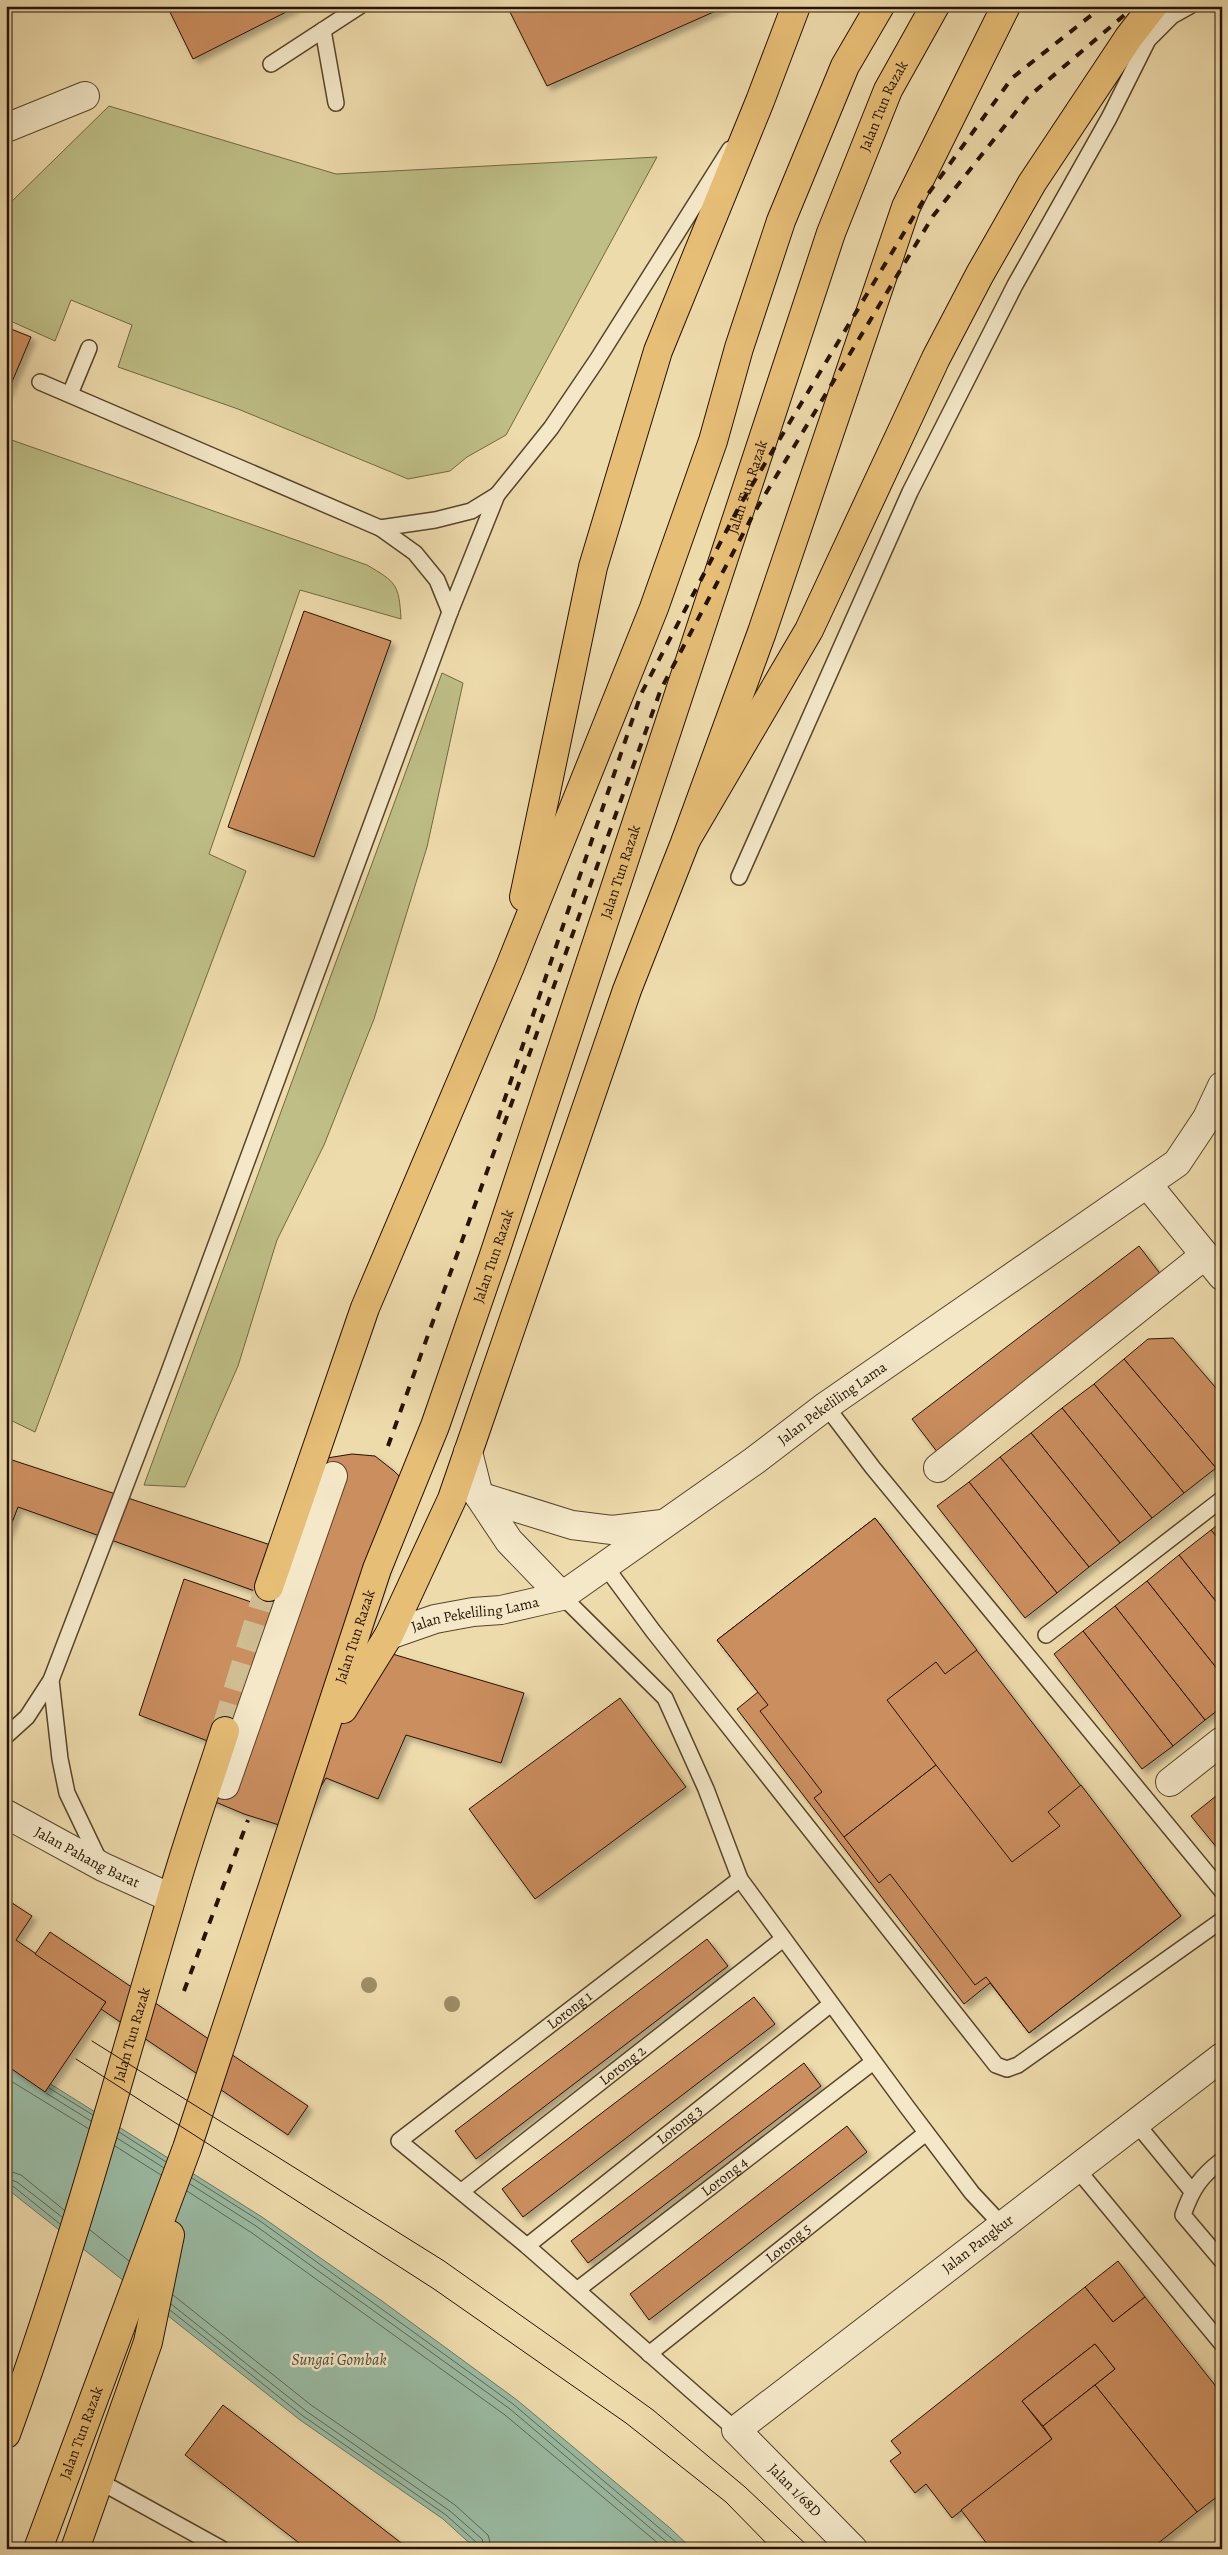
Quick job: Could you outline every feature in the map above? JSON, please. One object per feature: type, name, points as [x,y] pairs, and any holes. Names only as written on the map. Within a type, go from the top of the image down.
[{"type":"main road","points":[[509,969],[593,567],[658,351],[760,102],[796,6]]},
{"type":"main road","points":[[760,102],[816,6]]},
{"type":"main road","points":[[269,1586],[365,1308],[509,969],[654,608],[713,441],[739,348],[780,220],[845,66],[880,6]]},
{"type":"main road","name":"Jalan Tun Razak","points":[[38,2549],[188,2148],[377,1569],[434,1426],[494,1255],[831,233],[888,90],[935,6]]},
{"type":"main road","points":[[686,840],[762,632],[906,207],[1006,6]]},
{"type":"main road","points":[[686,840],[809,630],[932,366],[980,274],[1032,184],[1129,37],[1153,6]]},
{"type":"main road","name":"Jalan Tun Razak","points":[[321,1744],[388,1635],[452,1498],[627,990],[686,840]]},
{"type":"main road","name":"Jalan Tun Razak","points":[[6,2434],[41,2339],[117,2089],[171,1898],[225,1731]]},
{"type":"main road","name":"Jalan Tun Razak","points":[[74,2549],[148,2342],[188,2148]]},
{"type":"main road","name":"Jalan Tun Razak","points":[[6,2375],[41,2339]]},
{"type":"street","points":[[7,123],[85,96]]},
{"type":"street","name":"Jalan Pekeliling Lama","points":[[388,1635],[435,1619],[473,1612],[501,1610],[562,1596],[666,1523],[826,1406],[1148,1185],[1177,1163],[1207,1118],[1222,1086]]},
{"type":"street","points":[[1148,1185],[1222,1276]]},
{"type":"street","points":[[938,1468],[1205,1256]]},
{"type":"street","points":[[468,1452],[479,1496],[509,1541],[562,1596]]},
{"type":"street","points":[[225,1785],[333,1476]]},
{"type":"street","points":[[479,1496],[572,1525],[612,1530],[666,1523]]},
{"type":"street","points":[[1170,1782],[1222,1741]]},
{"type":"street","name":"Jalan Pahang Barat","points":[[6,1814],[103,1867],[171,1898]]},
{"type":"street","name":"Jalan Pangkur","points":[[736,2430],[1001,2224],[1077,2169],[1222,2057]]},
{"type":"street","name":"Jalan 1/68D","points":[[736,2430],[853,2549]]},
{"type":"lane","points":[[271,64],[360,6]]},
{"type":"lane","points":[[739,878],[910,492],[1015,285],[1109,118],[1148,40],[1172,16],[1190,6]]},
{"type":"lane","points":[[323,30],[336,103]]},
{"type":"lane","points":[[6,1736],[27,1717],[50,1680],[167,1378],[450,612],[496,495],[551,428],[760,102]]},
{"type":"lane","points":[[70,394],[89,348]]},
{"type":"lane","points":[[40,382],[380,528],[415,553],[437,580],[450,612]]},
{"type":"lane","points":[[380,528],[435,520],[470,511],[496,495]]},
{"type":"lane","points":[[826,1406],[879,1475],[1222,1891]]},
{"type":"lane","points":[[1046,1635],[1222,1499]]},
{"type":"lane","points":[[605,1566],[653,1631],[996,2065],[1007,2069],[1018,2065],[1222,1920]]},
{"type":"lane","points":[[562,1596],[665,1698],[706,1789],[740,1879],[926,2133],[972,2193],[1001,2224]]},
{"type":"lane","points":[[50,1680],[60,1760],[67,1793],[103,1867]]},
{"type":"lane","name":"Lorong 1","points":[[462,2191],[399,2141],[740,1879]]},
{"type":"lane","name":"Lorong 2","points":[[462,2191],[783,1939]]},
{"type":"lane","name":"Lorong 3","points":[[527,2246],[831,2004]]},
{"type":"lane","name":"Lorong 4","points":[[577,2290],[873,2062]]},
{"type":"lane","points":[[1136,2123],[1191,2190]]},
{"type":"lane","name":"Lorong 5","points":[[649,2354],[926,2133]]},
{"type":"lane","points":[[1222,2160],[1208,2170],[1191,2190],[1183,2215],[1222,2262]]},
{"type":"lane","points":[[1077,2169],[1222,2344]]},
{"type":"lane","points":[[462,2191],[736,2430]]},
{"type":"lane","points":[[99,2481],[222,2549]]},
{"type":"shaded area","points":[[109,106],[336,174],[657,157],[506,435],[467,457],[450,471],[408,479],[238,409],[118,367],[132,325],[71,300],[55,341],[6,319],[6,207]]},
{"type":"shaded area","points":[[6,438],[367,565],[390,580],[394,585],[399,598],[401,619],[300,590],[209,854],[246,871],[35,1432],[6,1418]]},
{"type":"shaded area","points":[[442,673],[463,683],[427,847],[374,1019],[324,1145],[277,1240],[238,1366],[185,1487],[144,1485]]},
{"type":"water","name":"Sungai Gombak","points":[[6,2056],[262,2217],[382,2301],[517,2400],[670,2528],[692,2549],[476,2549],[443,2519],[300,2420],[6,2188]]},
{"type":"building","points":[[167,6],[298,6],[193,59]]},
{"type":"building","points":[[507,6],[727,6],[547,86]]},
{"type":"building","points":[[6,327],[31,337],[6,396]]},
{"type":"building","points":[[304,611],[391,641],[314,857],[228,827]]},
{"type":"building","points":[[1139,1246],[1165,1280],[938,1453],[912,1419]]},
{"type":"building","points":[[1173,1338],[1222,1395],[1222,1463],[1216,1468],[1124,1359],[1148,1339]]},
{"type":"building","points":[[1124,1359],[1216,1468],[1184,1493],[1094,1384]]},
{"type":"building","points":[[1094,1384],[1184,1493],[1152,1518],[1062,1408]]},
{"type":"building","points":[[1062,1408],[1152,1518],[1120,1543],[1031,1433]]},
{"type":"building","points":[[1031,1433],[1120,1543],[1089,1567],[1000,1457]]},
{"type":"building","points":[[352,1454],[375,1456],[409,1486],[362,1645],[524,1693],[501,1763],[406,1735],[378,1799],[326,1778],[295,1830],[244,1814],[206,1798],[213,1743],[139,1715],[184,1579],[260,1605],[289,1551],[327,1458]]},
{"type":"building","points":[[1000,1457],[1089,1567],[1057,1593],[969,1482]]},
{"type":"building","points":[[6,1458],[289,1551],[266,1595],[18,1507],[13,1520],[6,1517]]},
{"type":"building","points":[[969,1482],[1057,1593],[1025,1618],[937,1506]]},
{"type":"building","points":[[6,1517],[13,1520],[6,1537]]},
{"type":"building","points":[[875,1518],[1181,1916],[1029,2033],[990,1983],[964,2004],[737,1709],[758,1692],[717,1640]]},
{"type":"building","points":[[875,1518],[977,1650],[945,1674],[936,1662],[887,1700],[936,1765],[844,1837],[814,1798],[822,1792],[760,1711],[768,1705],[717,1640]]},
{"type":"building","points":[[1222,1521],[1222,1543],[1211,1530]]},
{"type":"building","points":[[1211,1530],[1222,1543],[1222,1609],[1179,1555]]},
{"type":"building","points":[[1179,1555],[1222,1609],[1222,1675],[1147,1581]]},
{"type":"building","points":[[1147,1581],[1222,1675],[1222,1707],[1205,1720],[1115,1606]]},
{"type":"building","points":[[1115,1606],[1205,1720],[1173,1746],[1083,1631]]},
{"type":"building","points":[[1083,1631],[1173,1746],[1142,1769],[1054,1654]]},
{"type":"building","points":[[620,1698],[686,1787],[535,1899],[469,1809]]},
{"type":"building","points":[[936,1765],[1012,1862],[1060,1826],[1048,1812],[1081,1785],[1181,1916],[1029,2033],[986,1977],[975,1985],[890,1874],[879,1883],[844,1837]]},
{"type":"building","points":[[1222,1793],[1222,1854],[1191,1816]]},
{"type":"building","points":[[6,1899],[32,1916],[16,1940],[106,2002],[45,2092],[6,2065]]},
{"type":"building","points":[[50,1932],[308,2106],[288,2135],[101,2009],[106,2002],[35,1954]]},
{"type":"building","points":[[707,1939],[728,1966],[476,2159],[455,2131]]},
{"type":"building","points":[[754,1997],[775,2024],[523,2217],[502,2189]]},
{"type":"building","points":[[804,2063],[821,2086],[588,2263],[571,2241]]},
{"type":"building","points":[[847,2126],[867,2152],[649,2320],[630,2294]]},
{"type":"building","points":[[1118,2261],[1145,2297],[1113,2322],[1085,2287]]},
{"type":"building","points":[[1085,2287],[1113,2322],[1145,2297],[1222,2394],[1222,2493],[1197,2512],[1095,2385],[1115,2369],[1095,2344],[1022,2401],[1052,2439],[952,2518],[926,2484],[915,2493],[890,2461],[901,2453],[891,2441]]},
{"type":"building","points":[[1095,2344],[1115,2369],[1043,2426],[1022,2401]]},
{"type":"building","points":[[1095,2385],[1197,2512],[1151,2549],[991,2549],[961,2510],[1052,2439],[1043,2426]]},
{"type":"building","points":[[223,2405],[409,2549],[307,2549],[185,2455]]},
{"type":"tunnel","points":[[225,1731],[269,1587]]},
{"type":"tram line","points":[[92,2041],[444,2261],[653,2410],[745,2487],[811,2549]]},
{"type":"tram line","points":[[76,2059],[434,2289],[626,2423],[726,2502],[772,2549]]},
{"type":"railway","points":[[498,1119],[641,694],[740,505],[923,201],[1012,78],[1103,6]]},
{"type":"railway","points":[[388,1446],[661,689],[754,513],[933,216],[1027,98],[1135,6]]},
{"type":"railway","points":[[184,1991],[248,1820]]}]
